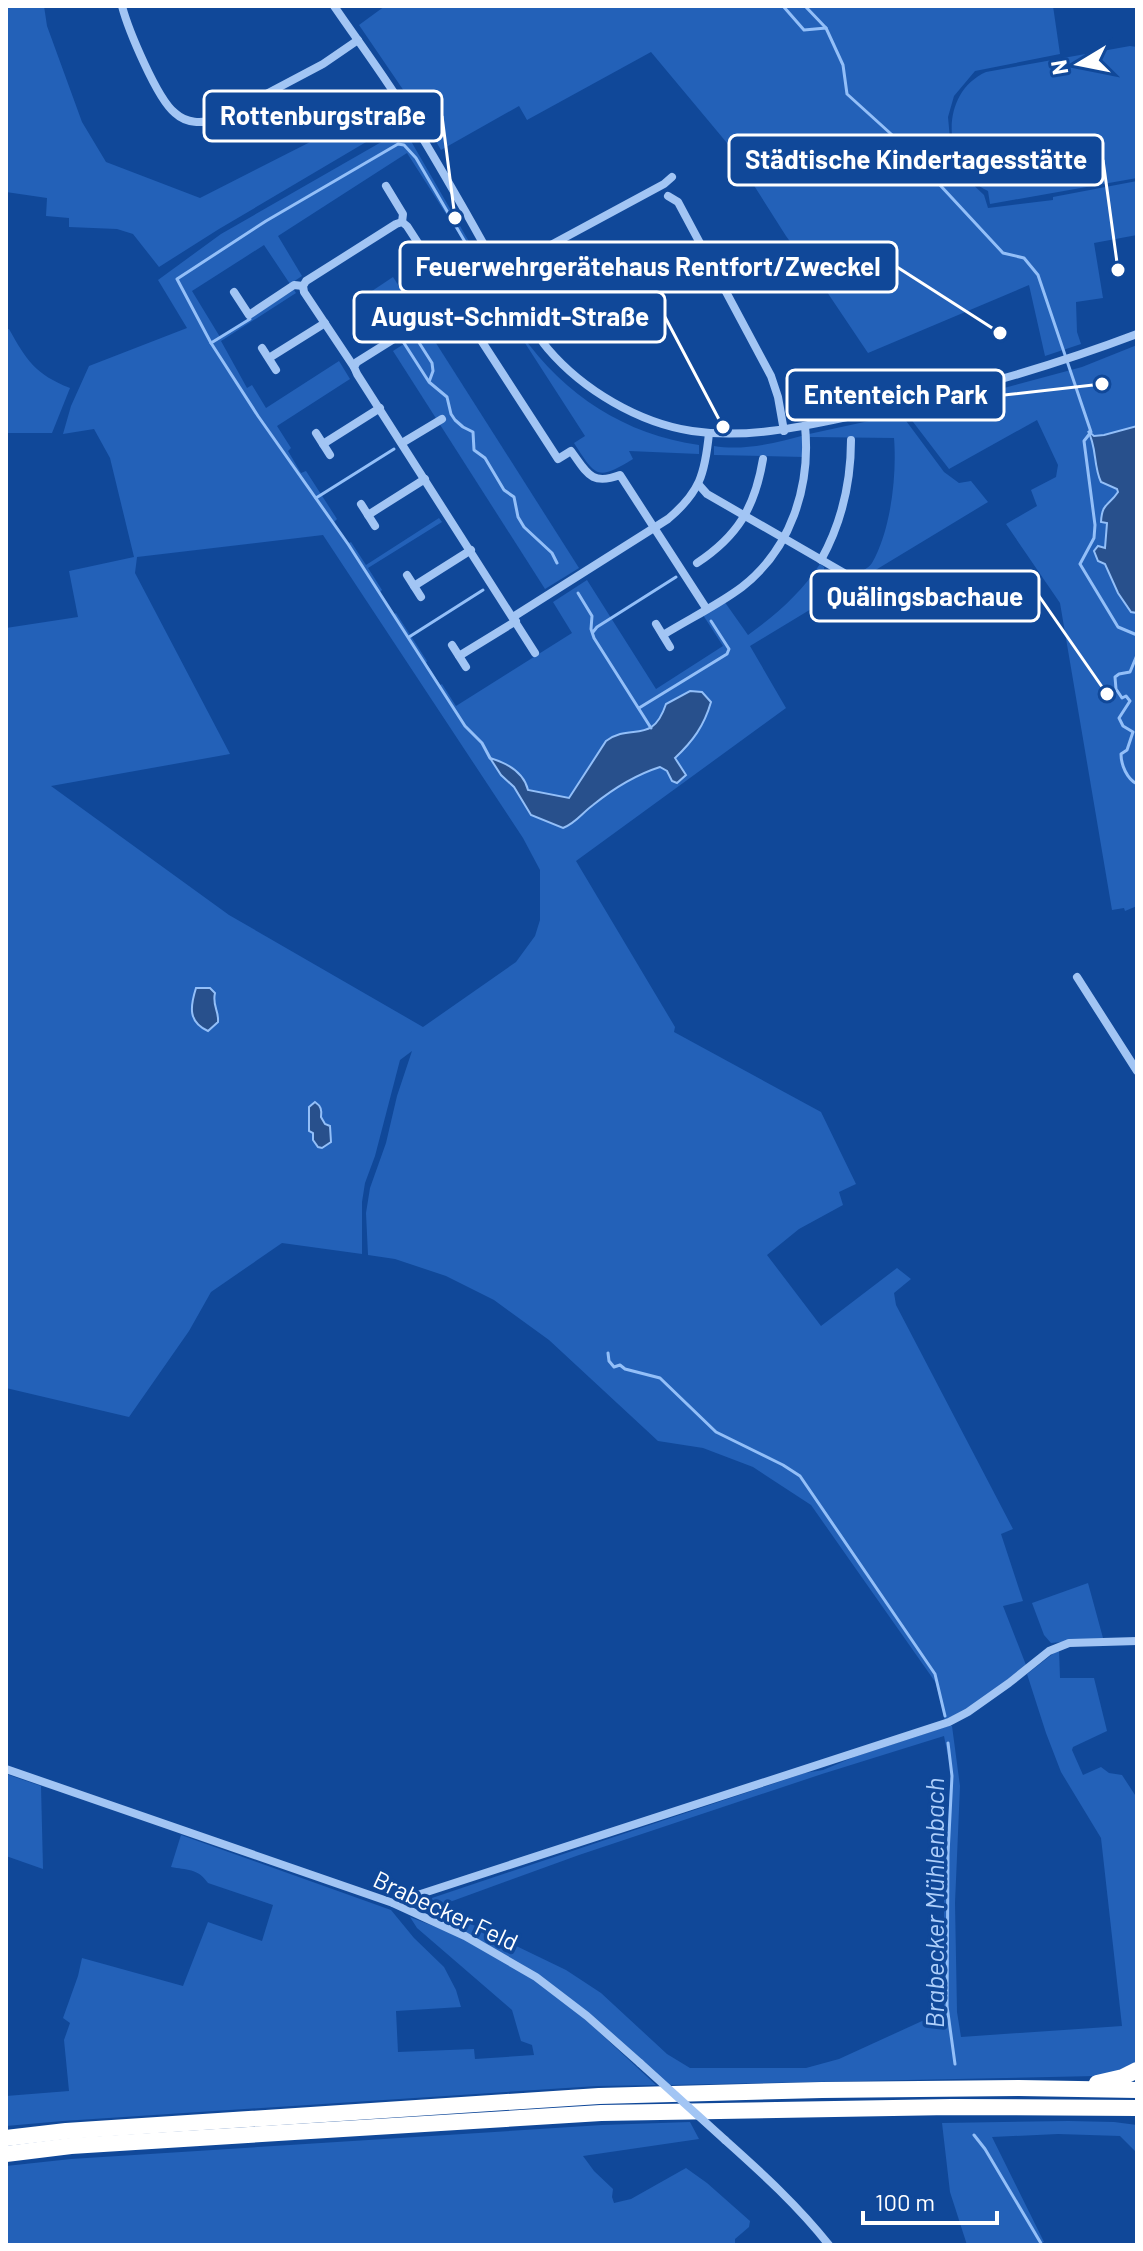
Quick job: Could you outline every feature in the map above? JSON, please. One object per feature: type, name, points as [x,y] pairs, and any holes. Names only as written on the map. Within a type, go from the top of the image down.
[{"type":"highway","points":[[1019,2088],[1038,2081],[1096,2083],[1123,2077],[1137,2070]]},
{"type":"highway","points":[[6,2138],[66,2131],[599,2096],[822,2090],[1137,2090]]},
{"type":"highway","points":[[1075,2107],[1085,2115],[1137,2119]]},
{"type":"highway","points":[[6,2154],[71,2146],[601,2113],[867,2108],[1137,2108]]},
{"type":"street","points":[[122,6],[138,48],[166,104],[176,115],[190,122],[217,120],[323,64],[358,40]]},
{"type":"street","points":[[334,6],[412,121],[499,273],[541,339],[562,363],[613,401],[657,423],[709,433],[784,431],[990,383],[1073,359],[1137,334]]},
{"type":"street","points":[[354,367],[357,362],[499,273],[672,177]]},
{"type":"street","points":[[386,186],[403,214],[402,222]]},
{"type":"street","points":[[668,196],[678,202],[766,366],[778,397],[784,431]]},
{"type":"street","points":[[402,222],[306,281],[304,292],[535,653]]},
{"type":"street","points":[[402,222],[558,459],[571,451],[592,477],[604,480],[620,475],[706,608]]},
{"type":"street","points":[[234,292],[249,315],[294,285],[303,286]]},
{"type":"street","points":[[269,358],[325,323]]},
{"type":"street","points":[[262,348],[276,370]]},
{"type":"street","points":[[323,444],[380,408]]},
{"type":"street","points":[[402,443],[442,419]]},
{"type":"street","points":[[663,635],[743,586],[767,562],[784,537],[798,506],[803,483],[807,452],[805,426]]},
{"type":"street","points":[[316,433],[330,455]]},
{"type":"street","points":[[459,656],[682,507],[699,485],[706,464],[709,433]]},
{"type":"street","points":[[821,560],[832,541],[848,493],[851,440]]},
{"type":"street","points":[[697,563],[725,542],[745,516],[757,489],[763,459]]},
{"type":"street","points":[[368,515],[425,479]]},
{"type":"street","points":[[699,485],[704,492],[844,573]]},
{"type":"street","points":[[361,504],[375,526]]},
{"type":"street","points":[[414,586],[471,550]]},
{"type":"street","points":[[407,575],[421,597]]},
{"type":"street","points":[[656,624],[670,647]]},
{"type":"street","points":[[452,645],[466,667]]},
{"type":"street","points":[[1077,977],[1137,1071]]},
{"type":"street","points":[[393,1903],[949,1722],[979,1705],[1049,1651],[1069,1643],[1137,1641]]},
{"type":"street","name":"Brabecker Feld","points":[[6,1769],[393,1903],[465,1936],[536,1977],[587,2016],[725,2140],[801,2212],[829,2245]]},
{"type":"shaded area","points":[[6,6],[44,6],[47,26],[82,122],[106,162],[200,198],[389,102],[400,122],[159,267],[133,234],[117,229],[69,227],[69,218],[46,216],[47,198],[6,192]]},
{"type":"shaded area","points":[[385,6],[1053,6],[1060,54],[975,71],[954,96],[948,117],[951,150],[964,176],[984,195],[988,208],[1053,200],[1053,197],[1137,181],[1137,235],[1094,243],[1103,298],[1076,302],[1077,332],[1081,344],[1045,356],[1029,285],[868,353],[786,236],[727,143],[651,52],[527,120],[519,106],[441,150],[359,25]]},
{"type":"shaded area","points":[[1137,47],[1137,178],[990,204],[988,191],[973,180],[962,166],[952,132],[953,114],[959,97],[970,83],[986,72]]},
{"type":"shaded area","points":[[404,129],[486,271],[485,275],[461,290],[456,287],[482,270],[407,153],[278,236],[302,276],[290,284],[264,245],[192,291],[220,337],[294,290],[296,293],[221,341],[247,388],[252,385],[266,408],[339,361],[350,379],[277,426],[291,448],[288,451],[301,473],[306,471],[337,519],[334,522],[347,544],[351,542],[366,565],[439,518],[442,522],[368,568],[393,615],[396,613],[456,706],[572,633],[553,602],[587,580],[656,689],[723,646],[703,615],[724,601],[748,635],[787,603],[820,564],[824,567],[824,573],[817,572],[810,583],[827,594],[834,584],[832,576],[851,577],[868,567],[879,550],[888,519],[893,485],[894,438],[810,437],[809,434],[901,414],[944,472],[959,483],[971,481],[988,502],[750,646],[786,708],[576,861],[675,1027],[674,1032],[821,1112],[856,1184],[839,1192],[843,1205],[799,1229],[767,1255],[821,1326],[897,1268],[911,1279],[894,1293],[896,1305],[1013,1529],[1001,1534],[1023,1601],[1003,1606],[1026,1665],[981,1700],[945,1721],[936,1683],[811,1505],[753,1467],[703,1448],[658,1441],[549,1340],[494,1300],[446,1276],[395,1259],[368,1255],[366,1213],[370,1188],[412,1051],[400,1060],[365,1183],[362,1254],[282,1243],[211,1292],[189,1331],[129,1417],[6,1388],[6,628],[78,617],[69,571],[134,557],[110,458],[94,429],[63,434],[71,406],[89,366],[187,328],[158,280],[221,234]],"holes":[[[323,535],[523,838],[540,870],[540,920],[535,936],[516,962],[423,1027],[229,915],[51,786],[230,754],[135,573],[137,557]]]},
{"type":"shaded area","points":[[393,277],[419,317],[385,339],[360,299]]},
{"type":"shaded area","points":[[495,287],[522,335],[539,357],[577,394],[622,422],[672,440],[699,445],[699,454],[629,451],[633,459],[612,471],[604,473],[593,469],[574,443],[585,436],[490,289]]},
{"type":"shaded area","points":[[9,329],[21,350],[40,372],[70,388],[52,433],[6,433],[6,330]]},
{"type":"shaded area","points":[[427,329],[579,568],[545,589],[393,351]]},
{"type":"shaded area","points":[[1137,345],[1137,426],[1104,435],[1094,436],[1090,432],[1098,474],[1101,480],[1118,492],[1112,501],[1105,504],[1108,527],[1105,564],[1131,612],[1137,613],[1137,906],[1125,911],[1124,908],[1112,910],[1060,603],[1006,524],[1037,506],[1031,490],[1056,477],[1058,465],[1037,420],[949,469],[907,414],[1082,367]]},
{"type":"shaded area","points":[[1137,426],[1137,613],[1131,612],[1105,564],[1098,561],[1094,551],[1098,546],[1105,548],[1107,523],[1101,522],[1104,507],[1118,492],[1101,482],[1088,431],[1094,436],[1104,435]]},
{"type":"shaded area","points":[[805,435],[804,457],[714,455],[714,446],[748,447]]},
{"type":"shaded area","points":[[690,691],[702,692],[711,702],[697,733],[675,758],[686,775],[677,783],[660,767],[642,774],[609,793],[563,828],[531,815],[514,787],[490,758],[514,770],[528,790],[569,798],[606,741],[654,725],[666,704]]},
{"type":"shaded area","points":[[196,988],[210,988],[215,993],[218,1022],[208,1031],[197,1023],[192,1013]]},
{"type":"shaded area","points":[[315,1102],[321,1108],[325,1124],[330,1126],[331,1142],[322,1148],[318,1147],[313,1133],[309,1131],[309,1107]]},
{"type":"shaded area","points":[[1088,1583],[1103,1638],[1051,1643],[1044,1635],[1032,1603]]},
{"type":"shaded area","points":[[1059,1649],[1060,1678],[1094,1678],[1107,1731],[1072,1750],[1083,1775],[1101,1767],[1109,1773],[1122,1775],[1137,1798],[1137,2062],[1115,2073],[1096,2076],[668,2085],[538,1975],[425,1909],[426,1900],[952,1726],[960,1786],[955,1903],[957,2012],[961,2037],[1122,2026],[1101,1838],[1061,1772],[1027,1674]],"holes":[[[944,1736],[951,1771],[944,1890],[944,2011],[839,2059],[806,2068],[690,2068],[667,2054],[601,1993],[566,1970],[436,1907],[579,1855]]]},
{"type":"shaded area","points":[[6,1774],[41,1786],[43,1869],[6,1856]]},
{"type":"shaded area","points":[[181,1835],[391,1910],[444,1967],[461,2007],[396,2011],[398,2052],[474,2049],[475,2059],[534,2055],[532,2045],[521,2041],[512,2010],[417,1928],[410,1917],[464,1938],[552,1992],[656,2085],[597,2086],[6,2126],[6,2096],[69,2091],[64,2040],[70,2023],[63,2018],[82,1958],[183,1986],[208,1922],[262,1941],[273,1905],[208,1883],[196,1872],[171,1867]]},
{"type":"shaded area","points":[[1068,2121],[1137,2125],[1137,2153],[1120,2136],[1058,2134],[992,2137],[1044,2242],[967,2245],[950,2192],[942,2123]]},
{"type":"shaded area","points":[[690,2122],[699,2139],[583,2156],[613,2189],[614,2203],[631,2199],[686,2168],[750,2221],[749,2227],[735,2239],[735,2245],[6,2245],[6,2166],[71,2159]]},
{"type":"waterway","points":[[783,6],[804,30],[826,28],[843,65],[847,94],[901,143],[1003,253],[1024,258],[1038,275],[1091,432],[1084,441],[1094,538],[1080,564],[1118,627],[1137,635]]},
{"type":"waterway","points":[[805,6],[826,28]]},
{"type":"waterway","points":[[468,247],[416,158],[404,145],[398,144],[266,221],[177,279],[211,343],[258,416],[348,544],[465,726],[482,743],[490,758]]},
{"type":"waterway","points":[[429,382],[386,315],[397,308],[432,363],[429,382],[447,397],[455,420],[473,432],[474,450],[485,458],[504,490],[514,497],[518,517],[524,527],[552,553],[557,563]]},
{"type":"waterway","points":[[211,343],[250,319]]},
{"type":"waterway","points":[[316,498],[394,449]]},
{"type":"waterway","points":[[593,632],[676,577]]},
{"type":"waterway","points":[[409,637],[483,590]]},
{"type":"waterway","points":[[578,593],[592,616],[594,638],[651,728]]},
{"type":"waterway","points":[[639,708],[727,654],[729,649],[711,621]]},
{"type":"waterway","points":[[1137,655],[1130,672],[1115,677],[1116,689],[1122,698],[1126,696],[1130,701],[1119,718],[1123,726],[1133,732],[1127,750],[1121,754],[1122,763],[1137,784]]},
{"type":"waterway","name":"Brabecker Mühlenbach","points":[[608,1353],[614,1367],[620,1365],[660,1378],[716,1432],[800,1476],[935,1674],[945,1716]]},
{"type":"waterway","name":"Brabecker Mühlenbach","points":[[948,1743],[952,1776],[947,2006],[955,2064]]},
{"type":"waterway","name":"Brabecker Mühlenbach","points":[[974,2135],[1042,2245]]},
{"type":"place","name":"Rottenburgstraße","points":[[455,218]]},
{"type":"place","name":"Städtische Kindertagesstätte","points":[[1118,270]]},
{"type":"place","name":"Feuerwehrgerätehaus Rentfort/Zweckel","points":[[1000,333]]},
{"type":"place","name":"Ententeich Park","points":[[1102,384]]},
{"type":"place","name":"August-Schmidt-Straße","points":[[723,427]]},
{"type":"place","name":"Quälingsbachaue","points":[[1107,694]]}]
